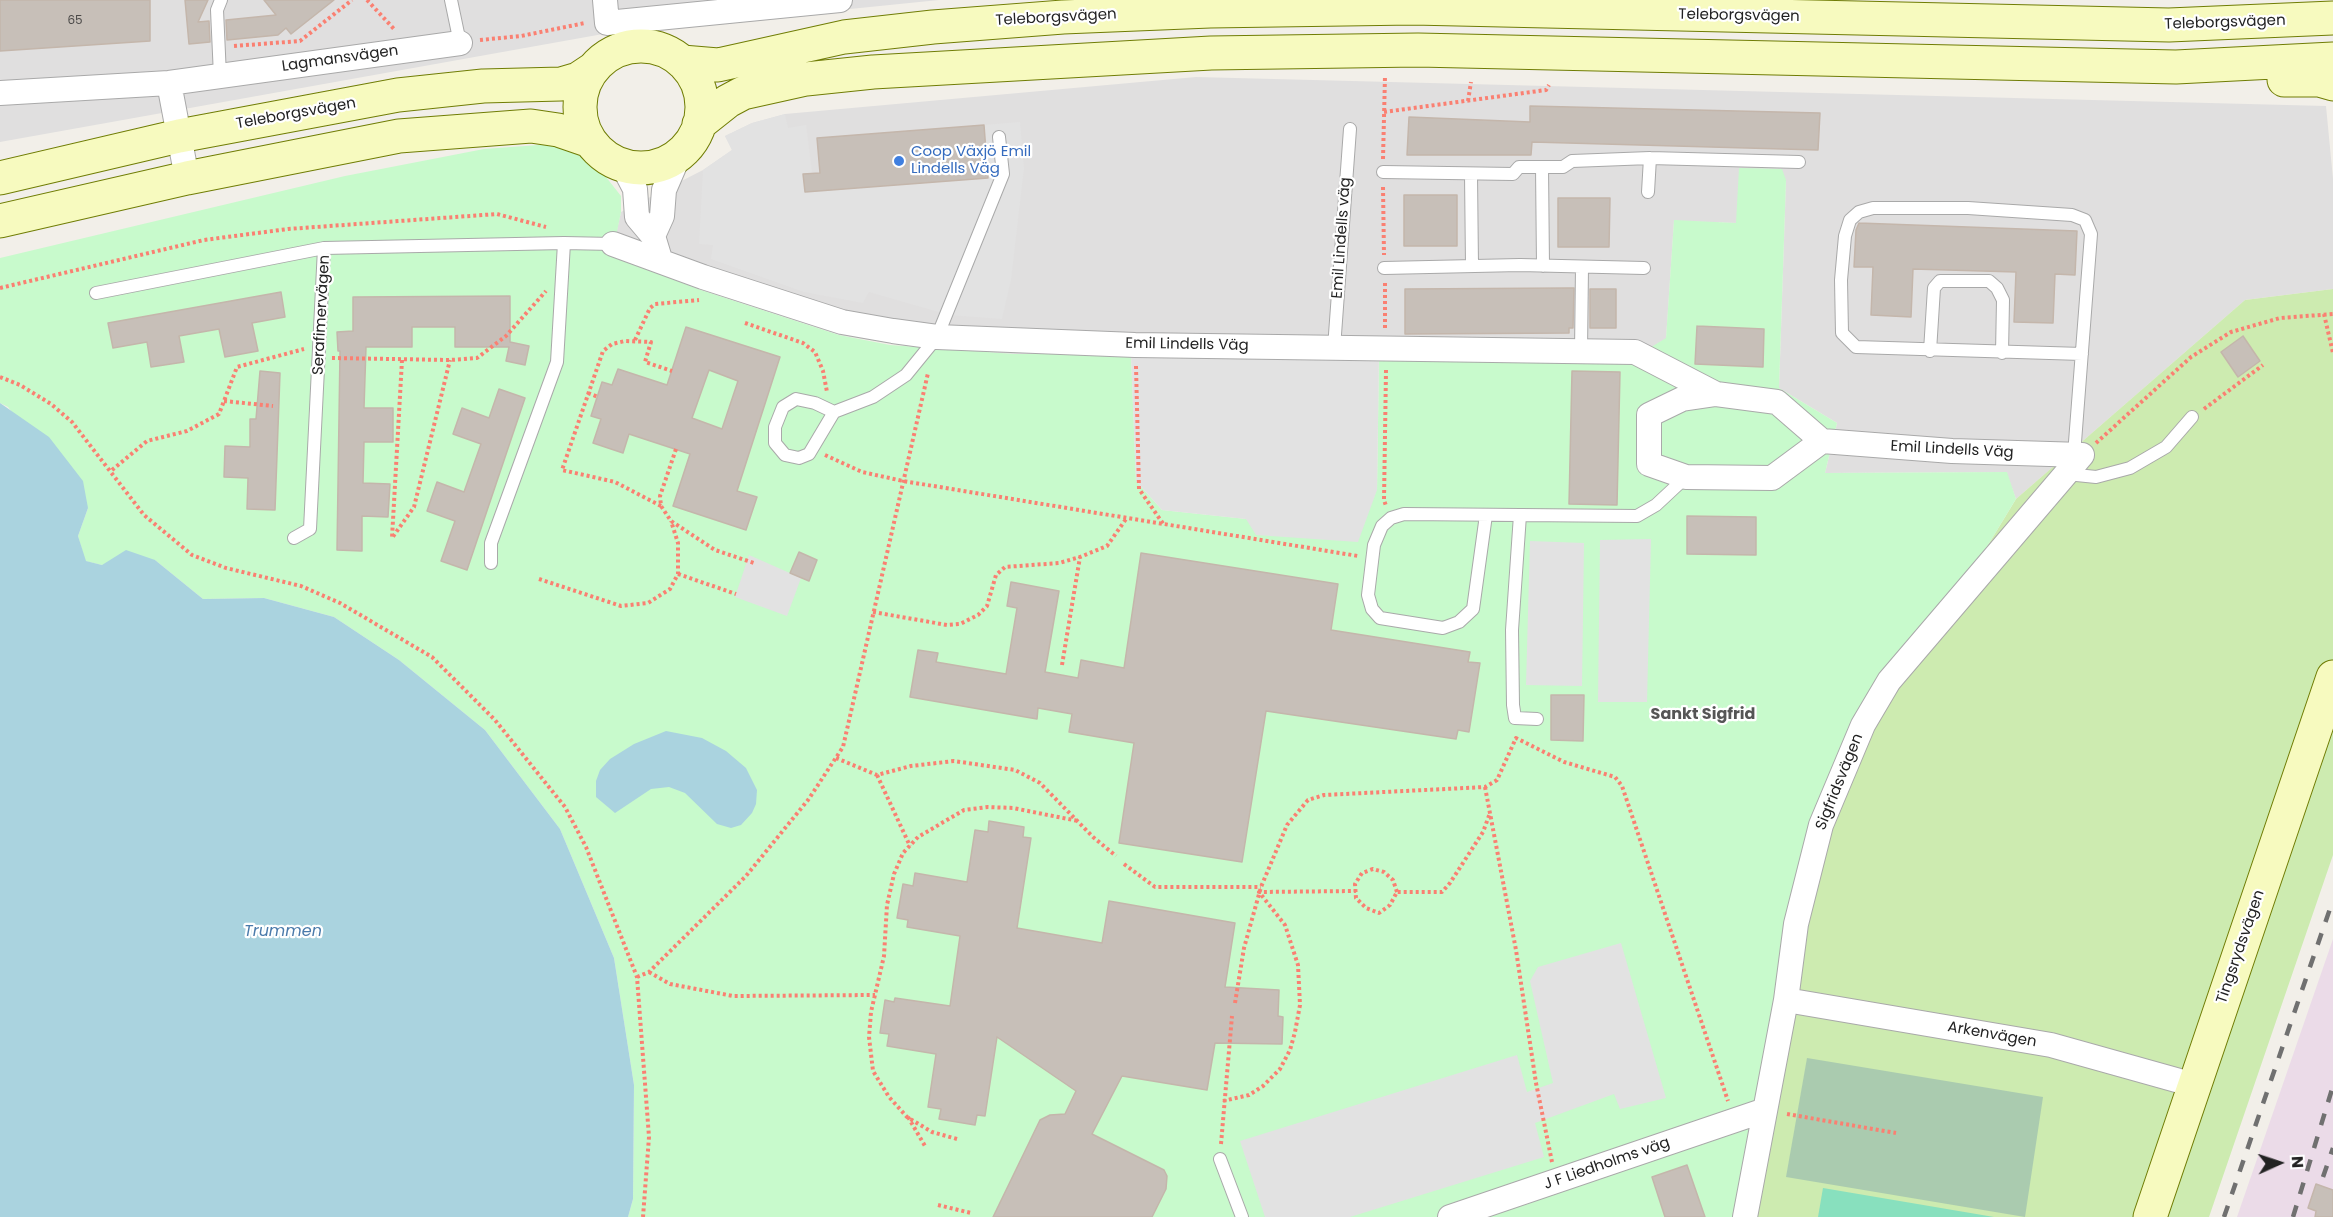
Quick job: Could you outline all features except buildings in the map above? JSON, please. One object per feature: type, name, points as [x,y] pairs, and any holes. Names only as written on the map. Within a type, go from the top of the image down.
[{"type":"main road","name":"Teleborgsvägen","points":[[682,62],[718,65],[844,37],[933,27],[1063,17],[1210,11],[1413,8],[2169,25],[2326,13]]},
{"type":"main road","points":[[636,47],[657,48],[682,62],[693,75],[702,107],[699,124],[689,145],[681,153],[654,167],[623,165],[599,152],[590,141],[581,120],[580,97],[593,69],[615,52],[636,47]]},
{"type":"main road","points":[[699,124],[728,101],[743,93],[806,79],[873,72],[1211,53],[1418,50],[2214,67],[2333,59]]},
{"type":"main road","points":[[2214,67],[2280,80],[2319,80],[2333,84]]},
{"type":"main road","name":"Teleborgsvägen","points":[[0,178],[179,136],[398,95],[483,86],[561,84],[578,79],[593,69]]},
{"type":"main road","points":[[0,221],[187,178],[399,136],[479,128],[531,126],[558,130],[590,141]]},
{"type":"main road","name":"Tingsrydsvägen","points":[[2150,1217],[2333,677]]},
{"type":"street","points":[[606,12],[840,0]]},
{"type":"street","name":"Lagmansvägen","points":[[0,93],[169,83],[460,43]]},
{"type":"street","points":[[169,83],[187,178]]},
{"type":"street","points":[[652,236],[662,216],[664,190],[681,153]]},
{"type":"street","points":[[623,165],[635,189],[638,217],[652,236],[660,259]]},
{"type":"street","name":"Emil Lindells Väg","points":[[613,244],[660,259],[703,277],[842,322],[937,337],[1135,345],[1635,352],[1716,394]]},
{"type":"street","name":"Emil Lindells Väg","points":[[1822,441],[1772,478],[1686,477],[1649,464],[1649,415],[1682,399],[1716,394],[1778,402],[1822,441],[2074,461]]},
{"type":"street","name":"Sigfridsvägen","points":[[1745,1217],[1786,1000],[1796,924],[1821,825],[1863,725],[1889,681],[2074,461]]},
{"type":"street","name":"Arkenvägen","points":[[1786,1000],[2050,1045],[2194,1085]]},
{"type":"street","name":"J F Liedholms väg","points":[[1450,1217],[1765,1110]]},
{"type":"lane","points":[[220,0],[217,10],[220,76]]},
{"type":"lane","points":[[451,0],[460,43]]},
{"type":"lane","name":"Emil Lindells väg","points":[[1334,348],[1350,129]]},
{"type":"lane","points":[[834,412],[796,399],[783,407],[774,427],[775,443],[785,454],[799,458],[813,450],[834,412],[873,397],[906,375],[937,337],[1003,174],[999,137]]},
{"type":"lane","points":[[1383,172],[1513,174],[1520,167],[1563,167],[1572,160],[1650,158],[1798,162]]},
{"type":"lane","points":[[1648,192],[1650,158]]},
{"type":"lane","points":[[1542,167],[1543,266]]},
{"type":"lane","points":[[1472,174],[1472,266]]},
{"type":"lane","points":[[2082,354],[1856,347],[1842,333],[1841,280],[1845,236],[1850,220],[1859,212],[1873,208],[1968,208],[2072,215],[2085,220],[2091,234],[2074,461],[2096,477],[2130,468],[2166,447],[2192,417]]},
{"type":"lane","points":[[491,562],[491,543],[557,362],[564,243]]},
{"type":"lane","name":"Serafimervägen","points":[[294,538],[310,530],[324,248],[613,244]]},
{"type":"lane","points":[[96,293],[324,248]]},
{"type":"lane","points":[[1384,268],[1472,266],[1644,268]]},
{"type":"lane","points":[[1581,351],[1582,267]]},
{"type":"lane","points":[[1930,351],[1934,288],[1940,281],[1989,281],[1997,288],[2003,300],[2002,353]]},
{"type":"lane","points":[[1486,515],[1473,609],[1459,622],[1443,628],[1380,618],[1372,609],[1368,595],[1374,545],[1382,526],[1391,518],[1404,514],[1637,516],[1656,505],[1686,477]]},
{"type":"lane","points":[[1520,515],[1512,630],[1513,705],[1515,718],[1537,719]]},
{"type":"lane","points":[[1220,1159],[1242,1217]]},
{"type":"path","points":[[219,47],[300,40],[352,0]]},
{"type":"path","points":[[367,0],[412,49]]},
{"type":"path","points":[[460,43],[521,36],[578,25],[589,22],[606,12]]},
{"type":"path","points":[[1385,69],[1383,112],[1386,349],[1384,500],[1391,518]]},
{"type":"path","points":[[1468,101],[1471,82]]},
{"type":"path","points":[[1383,112],[1546,90],[1550,85]]},
{"type":"path","points":[[112,471],[147,441],[186,431],[219,414],[237,368],[294,350],[402,360],[477,358],[506,336],[562,272]]},
{"type":"path","points":[[635,340],[650,308],[656,304],[708,299]]},
{"type":"path","points":[[2324,314],[2333,353]]},
{"type":"path","points":[[2074,461],[2191,357],[2231,332],[2280,318],[2333,314]]},
{"type":"path","points":[[745,323],[803,344],[815,352],[823,371],[827,391],[822,407]]},
{"type":"path","points":[[637,977],[650,972],[746,876],[808,800],[843,747],[937,337]]},
{"type":"path","points":[[661,506],[615,482],[562,470],[603,351],[612,344],[635,340],[651,342],[645,362],[672,371]]},
{"type":"path","points":[[1135,345],[1139,489],[1164,525]]},
{"type":"path","points":[[402,360],[392,538],[414,507],[450,360]]},
{"type":"path","points":[[2192,417],[2263,364]]},
{"type":"path","points":[[0,377],[20,385],[51,404],[72,422],[144,515],[171,540],[192,555],[226,568],[301,586],[340,603],[432,657],[495,720],[564,807],[586,847],[637,977],[649,1137],[643,1217]]},
{"type":"path","points":[[588,393],[597,397]]},
{"type":"path","points":[[224,401],[273,406]]},
{"type":"path","points":[[539,579],[603,602],[634,606],[659,598],[670,589],[678,574],[678,543],[671,521],[661,506],[660,496],[676,449]]},
{"type":"path","points":[[813,450],[862,472],[903,481],[1373,559]]},
{"type":"path","points":[[873,612],[946,625],[960,624],[978,615],[987,606],[996,575],[1005,567],[1059,564],[1080,557],[1107,546],[1125,519]]},
{"type":"path","points":[[671,521],[715,550],[754,563]]},
{"type":"path","points":[[1062,665],[1080,557]]},
{"type":"path","points":[[678,574],[736,594]]},
{"type":"path","points":[[1235,1003],[1245,948],[1260,889],[1287,825],[1308,800],[1324,795],[1485,788],[1497,780],[1516,738],[1564,762],[1615,777],[1623,786],[1734,1121]]},
{"type":"path","points":[[836,758],[878,775],[911,766],[954,761],[1015,770],[1040,783],[1116,856]]},
{"type":"path","points":[[878,775],[910,846]]},
{"type":"path","points":[[1485,788],[1516,950],[1536,1083],[1556,1181]]},
{"type":"path","points":[[925,1146],[873,1071],[869,1037],[884,956],[887,905],[891,885],[903,853],[918,837],[942,822],[972,809],[1013,808],[1078,821]]},
{"type":"path","points":[[1397,892],[1442,892],[1483,832],[1490,813]]},
{"type":"path","points":[[1124,864],[1155,887],[1356,891]]},
{"type":"path","points":[[1373,869],[1384,872],[1393,880],[1397,892],[1390,905],[1379,912],[1366,908],[1356,898],[1355,884],[1362,873],[1373,869]]},
{"type":"path","points":[[1223,1101],[1249,1095],[1263,1086],[1280,1069],[1290,1050],[1300,1005],[1298,964],[1285,925],[1260,889]]},
{"type":"path","points":[[650,972],[670,984],[733,996],[875,995]]},
{"type":"path","points":[[1220,1159],[1223,1101],[1232,1016]]},
{"type":"path","points":[[1765,1110],[1896,1133]]},
{"type":"path","points":[[907,1117],[932,1132],[957,1139]]},
{"type":"path","points":[[938,1204],[971,1213],[966,1217]]},
{"type":"shaded area","points":[[0,0],[939,0],[603,34],[0,142]]},
{"type":"shaded area","points":[[1196,77],[2326,106],[2333,179],[2333,289],[2245,300],[2016,499],[2006,472],[1825,473],[1837,423],[1779,388],[1786,180],[1737,223],[1674,221],[1666,339],[1635,357],[1014,354],[933,350],[839,335],[701,290],[611,256],[621,212],[703,170],[732,150],[725,136],[752,123],[785,114]]},
{"type":"shaded area","points":[[785,114],[788,128],[806,125],[812,173],[803,174],[805,192],[988,178],[984,125],[1020,122],[1024,168],[1011,280],[1002,319],[949,315],[869,292],[863,303],[804,292],[711,259],[713,245],[699,244],[703,170],[732,150],[725,136],[752,123]]},
{"type":"shaded area","points":[[1131,354],[1379,354],[1377,490],[1358,542],[1256,535],[1246,519],[1162,510],[1136,481]]},
{"type":"shaded area","points":[[1651,539],[1647,702],[1598,702],[1600,540]]},
{"type":"shaded area","points":[[1530,541],[1584,543],[1582,686],[1526,685]]},
{"type":"shaded area","points":[[749,555],[801,578],[787,616],[735,597]]},
{"type":"shaded area","points":[[2333,939],[2333,1217],[2237,1217]]},
{"type":"shaded area","points":[[1621,943],[1666,1098],[1620,1109],[1614,1094],[1535,1123],[1544,1157],[1350,1217],[1265,1217],[1240,1141],[1517,1055],[1527,1092],[1553,1083],[1530,981],[1538,967]]},
{"type":"green space","points":[[552,144],[583,157],[606,177],[621,196],[621,212],[612,256],[701,290],[839,335],[890,345],[1014,354],[1131,354],[1136,481],[1162,510],[1247,519],[1377,490],[1379,354],[1635,357],[1666,338],[1674,220],[1736,223],[1739,168],[1782,169],[1786,180],[1779,388],[1837,423],[1825,473],[2007,472],[2016,499],[1941,622],[1889,681],[1821,825],[1745,1217],[628,1217],[633,1199],[634,1085],[614,958],[560,829],[485,730],[399,660],[334,617],[264,598],[203,599],[155,560],[102,565],[85,561],[78,536],[88,508],[8,407],[0,403],[0,258],[345,176],[484,149]]},
{"type":"green space","points":[[2333,289],[2333,855],[2209,1217],[1745,1217],[1796,924],[1863,725],[1941,622],[2016,499],[2245,300]]},
{"type":"green space","points":[[1807,1058],[2043,1097],[2025,1217],[1786,1177]]},
{"type":"green space","points":[[1823,1188],[1994,1217],[1818,1217]]},
{"type":"water","name":"Trummen","points":[[0,403],[49,437],[83,481],[88,508],[78,536],[86,561],[102,565],[126,550],[155,560],[203,599],[264,598],[334,617],[399,660],[485,730],[560,829],[614,958],[634,1085],[633,1199],[628,1217],[0,1217]]},
{"type":"water","points":[[666,731],[702,738],[726,751],[746,768],[757,790],[756,804],[752,813],[741,825],[731,828],[717,824],[685,793],[669,787],[651,789],[615,813],[596,797],[596,781],[600,770],[610,759],[634,744]]},
{"type":"railway","points":[[2224,1217],[2333,900]]},
{"type":"railway","points":[[2293,1217],[2333,1086]]},
{"type":"railway","points":[[2323,1177],[2333,1148]]},
{"type":"place","name":"Coop Växjö Emil Lindells Väg","points":[[899,161]]},
{"type":"district","name":"Sankt Sigfrid","points":[[1703,715]]}]
